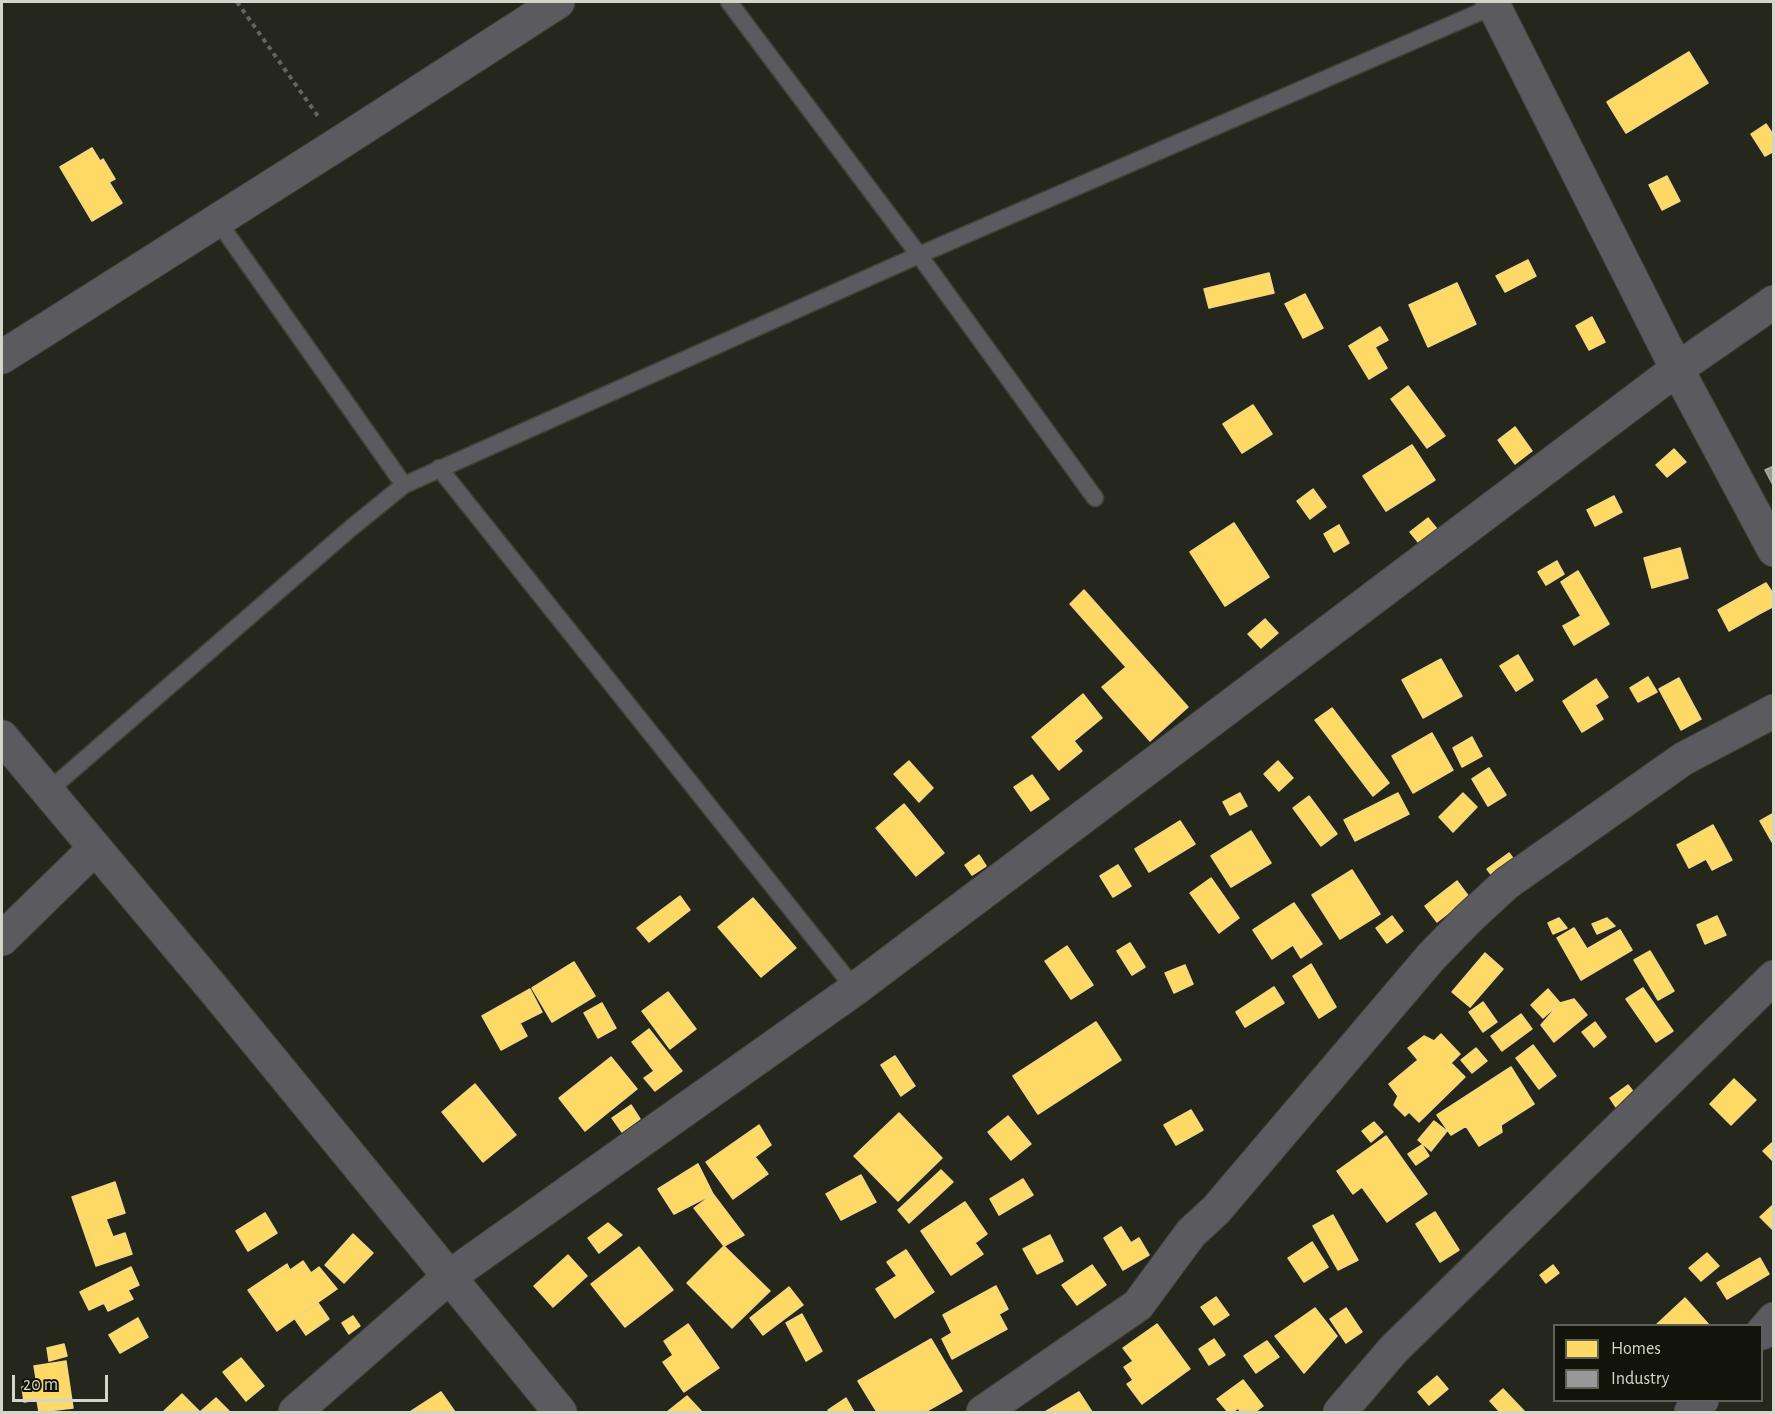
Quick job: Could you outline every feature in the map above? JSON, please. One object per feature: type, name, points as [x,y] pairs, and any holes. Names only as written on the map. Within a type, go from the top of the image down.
[{"type":"street","points":[[2,357],[558,2]]},
{"type":"street","points":[[1493,4],[1677,369],[1773,550]]},
{"type":"street","points":[[295,1413],[449,1277],[855,989],[1677,369],[1773,302]]},
{"type":"street","points":[[983,1413],[1138,1305],[1191,1233],[1216,1210],[1431,957],[1507,883],[1683,759],[1773,711]]},
{"type":"street","points":[[2,737],[216,992],[560,1413]]},
{"type":"street","points":[[2,939],[95,848]]},
{"type":"street","points":[[1340,1413],[1393,1350],[1773,977]]},
{"type":"street","points":[[1763,1331],[1773,1319]]},
{"type":"lane","points":[[729,2],[919,255],[1095,498]]},
{"type":"lane","points":[[47,792],[351,528],[404,485],[919,255],[1493,4]]},
{"type":"lane","points":[[217,220],[404,485]]},
{"type":"lane","points":[[440,468],[855,989]]},
{"type":"path","points":[[237,2],[338,144]]},
{"type":"building: Homes","points":[[1689,52],[1708,83],[1626,133],[1607,102]]},
{"type":"building: Homes","points":[[1766,124],[1774,136],[1774,151],[1765,156],[1751,134]]},
{"type":"building: Homes","points":[[92,148],[100,161],[103,159],[115,179],[109,182],[122,203],[92,221],[60,167]]},
{"type":"building: Homes","points":[[1667,176],[1680,201],[1662,210],[1649,185]]},
{"type":"building: Homes","points":[[1528,260],[1536,276],[1505,292],[1496,276]]},
{"type":"building: Homes","points":[[1269,273],[1274,293],[1209,308],[1204,289]]},
{"type":"building: Homes","points":[[1457,283],[1476,324],[1428,347],[1409,305]]},
{"type":"building: Homes","points":[[1305,294],[1323,328],[1303,338],[1285,304]]},
{"type":"building: Homes","points":[[1592,317],[1605,342],[1589,350],[1576,326]]},
{"type":"building: Homes","points":[[1380,327],[1388,340],[1375,347],[1387,368],[1369,379],[1349,346]]},
{"type":"building: Homes","points":[[1408,386],[1445,436],[1427,448],[1391,399]]},
{"type":"building: Homes","points":[[1253,405],[1272,434],[1242,453],[1223,424]]},
{"type":"building: Homes","points":[[1515,427],[1532,451],[1515,464],[1498,440]]},
{"type":"building: Homes","points":[[1412,445],[1435,480],[1386,511],[1363,476]]},
{"type":"building: Homes","points":[[1674,449],[1686,462],[1667,477],[1656,465]]},
{"type":"building: Homes","points":[[1313,489],[1326,507],[1310,519],[1297,501]]},
{"type":"building: Homes","points":[[1614,496],[1622,512],[1595,526],[1587,510]]},
{"type":"building: Homes","points":[[1428,518],[1441,534],[1423,548],[1410,532]]},
{"type":"building: Homes","points":[[1234,523],[1269,577],[1225,606],[1190,552]]},
{"type":"building: Homes","points":[[1339,525],[1349,543],[1334,552],[1324,534]]},
{"type":"building: Homes","points":[[1680,548],[1688,578],[1652,588],[1644,558]]},
{"type":"building: Homes","points":[[1557,561],[1564,574],[1546,585],[1538,572]]},
{"type":"building: Homes","points":[[1578,571],[1609,624],[1574,645],[1563,626],[1581,616],[1561,582]]},
{"type":"building: Homes","points":[[1766,583],[1774,595],[1774,606],[1759,614],[1748,593]]},
{"type":"building: Homes","points":[[1084,590],[1188,707],[1150,741],[1102,687],[1126,667],[1070,604]]},
{"type":"building: Homes","points":[[1748,593],[1759,614],[1729,631],[1718,610]]},
{"type":"building: Homes","points":[[1265,619],[1278,633],[1261,648],[1248,634]]},
{"type":"building: Homes","points":[[1518,655],[1533,680],[1516,691],[1500,666]]},
{"type":"building: Homes","points":[[1441,659],[1462,696],[1423,718],[1402,680]]},
{"type":"building: Homes","points":[[1648,677],[1657,692],[1638,702],[1630,688]]},
{"type":"building: Homes","points":[[1679,678],[1701,719],[1681,730],[1659,689]]},
{"type":"building: Homes","points":[[1596,679],[1608,697],[1595,705],[1603,719],[1582,732],[1563,701]]},
{"type":"building: Homes","points":[[1083,694],[1102,718],[1074,741],[1082,751],[1059,770],[1032,737]]},
{"type":"building: Homes","points":[[1332,708],[1389,783],[1373,796],[1315,720]]},
{"type":"building: Homes","points":[[1432,733],[1453,770],[1413,793],[1392,756]]},
{"type":"building: Homes","points":[[1472,737],[1482,756],[1462,767],[1453,748]]},
{"type":"building: Homes","points":[[909,761],[933,788],[919,802],[894,774]]},
{"type":"building: Homes","points":[[1278,761],[1293,778],[1279,791],[1264,774]]},
{"type":"building: Homes","points":[[1489,768],[1506,795],[1488,806],[1472,779]]},
{"type":"building: Homes","points":[[1032,775],[1049,799],[1031,811],[1014,787]]},
{"type":"building: Homes","points":[[1240,793],[1247,806],[1230,815],[1223,802]]},
{"type":"building: Homes","points":[[1398,793],[1409,814],[1355,841],[1344,820]]},
{"type":"building: Homes","points":[[1463,793],[1477,807],[1453,832],[1439,817]]},
{"type":"building: Homes","points":[[1309,796],[1337,834],[1321,846],[1293,808]]},
{"type":"building: Homes","points":[[904,804],[944,853],[916,876],[876,828]]},
{"type":"building: Homes","points":[[1774,813],[1774,841],[1772,842],[1760,821]]},
{"type":"building: Homes","points":[[1180,821],[1195,844],[1149,872],[1135,849]]},
{"type":"building: Homes","points":[[1713,825],[1732,860],[1712,870],[1706,859],[1689,868],[1677,845]]},
{"type":"building: Homes","points":[[1251,831],[1271,863],[1231,887],[1211,856]]},
{"type":"building: Homes","points":[[1509,853],[1518,865],[1496,881],[1487,869]]},
{"type":"building: Homes","points":[[979,855],[986,866],[972,875],[965,865]]},
{"type":"building: Homes","points":[[1118,865],[1131,886],[1113,897],[1100,876]]},
{"type":"building: Homes","points":[[1352,870],[1380,914],[1340,939],[1312,895]]},
{"type":"building: Homes","points":[[1211,878],[1239,918],[1219,933],[1190,893]]},
{"type":"building: Homes","points":[[1457,881],[1469,897],[1437,922],[1425,906]]},
{"type":"building: Homes","points":[[680,896],[690,910],[649,942],[637,928]]},
{"type":"building: Homes","points":[[753,898],[796,948],[761,977],[718,927]]},
{"type":"building: Homes","points":[[1294,903],[1322,944],[1301,958],[1293,945],[1272,959],[1253,930]]},
{"type":"building: Homes","points":[[1392,916],[1403,931],[1387,943],[1376,928]]},
{"type":"building: Homes","points":[[1717,916],[1726,935],[1705,944],[1697,925]]},
{"type":"building: Homes","points":[[1559,918],[1567,928],[1553,934],[1548,923]]},
{"type":"building: Homes","points":[[1607,918],[1615,926],[1597,934],[1592,924]]},
{"type":"building: Homes","points":[[1574,928],[1587,949],[1620,930],[1632,950],[1581,980],[1557,938]]},
{"type":"building: Homes","points":[[1130,943],[1145,967],[1132,975],[1117,951]]},
{"type":"building: Homes","points":[[1067,946],[1093,985],[1071,999],[1045,961]]},
{"type":"building: Homes","points":[[1650,951],[1674,991],[1658,1000],[1634,960]]},
{"type":"building: Homes","points":[[1485,953],[1503,969],[1470,1007],[1452,992]]},
{"type":"building: Homes","points":[[574,962],[595,996],[552,1022],[532,988]]},
{"type":"building: Homes","points":[[1311,964],[1336,1007],[1319,1018],[1293,976]]},
{"type":"building: Homes","points":[[1185,965],[1193,984],[1174,993],[1165,973]]},
{"type":"building: Homes","points":[[1274,987],[1284,1003],[1245,1027],[1236,1012]]},
{"type":"building: Homes","points":[[1643,988],[1673,1031],[1656,1042],[1626,999]]},
{"type":"building: Homes","points":[[530,989],[542,1012],[520,1023],[527,1036],[501,1050],[482,1016]]},
{"type":"building: Homes","points":[[1548,989],[1560,1003],[1543,1018],[1531,1005]]},
{"type":"building: Homes","points":[[668,992],[696,1029],[670,1049],[642,1011]]},
{"type":"building: Homes","points":[[1574,999],[1587,1015],[1554,1042],[1541,1025],[1560,1003]]},
{"type":"building: Homes","points":[[1483,1002],[1497,1022],[1483,1032],[1469,1012]]},
{"type":"building: Homes","points":[[602,1003],[616,1028],[598,1038],[584,1013]]},
{"type":"building: Homes","points":[[1521,1014],[1532,1029],[1502,1051],[1491,1036]]},
{"type":"building: Homes","points":[[1096,1022],[1121,1060],[1038,1114],[1013,1076]]},
{"type":"building: Homes","points":[[1595,1022],[1606,1037],[1594,1047],[1582,1032]]},
{"type":"building: Homes","points":[[649,1029],[682,1071],[655,1091],[644,1078],[654,1071],[632,1042]]},
{"type":"building: Homes","points":[[1441,1034],[1460,1054],[1451,1063],[1465,1077],[1419,1122],[1409,1112],[1405,1116],[1394,1105],[1398,1096],[1389,1084],[1418,1060],[1408,1048],[1424,1036],[1434,1041]]},
{"type":"building: Homes","points":[[1533,1045],[1556,1076],[1539,1089],[1516,1058]]},
{"type":"building: Homes","points":[[1476,1048],[1487,1061],[1472,1073],[1461,1060]]},
{"type":"building: Homes","points":[[895,1056],[915,1086],[901,1096],[881,1065]]},
{"type":"building: Homes","points":[[611,1057],[637,1089],[585,1131],[559,1098]]},
{"type":"building: Homes","points":[[1511,1067],[1534,1104],[1501,1125],[1502,1132],[1479,1146],[1466,1126],[1451,1135],[1437,1115]]},
{"type":"building: Homes","points":[[1734,1079],[1756,1100],[1731,1125],[1710,1104]]},
{"type":"building: Homes","points":[[475,1084],[516,1135],[483,1162],[442,1112]]},
{"type":"building: Homes","points":[[1628,1085],[1635,1094],[1616,1107],[1610,1098]]},
{"type":"building: Homes","points":[[631,1105],[640,1119],[622,1132],[612,1118]]},
{"type":"building: Homes","points":[[1191,1110],[1203,1130],[1176,1145],[1164,1125]]},
{"type":"building: Homes","points":[[899,1113],[942,1158],[898,1201],[854,1156]]},
{"type":"building: Homes","points":[[1008,1116],[1031,1144],[1011,1160],[988,1132]]},
{"type":"building: Homes","points":[[1434,1121],[1447,1131],[1431,1151],[1418,1140]]},
{"type":"building: Homes","points":[[1374,1122],[1383,1132],[1371,1142],[1362,1131]]},
{"type":"building: Homes","points":[[759,1125],[771,1145],[755,1157],[768,1174],[733,1199],[706,1162]]},
{"type":"building: Homes","points":[[1386,1136],[1427,1194],[1387,1222],[1362,1187],[1353,1194],[1337,1171]]},
{"type":"building: Homes","points":[[1774,1141],[1774,1162],[1763,1151]]},
{"type":"building: Homes","points":[[1422,1145],[1429,1156],[1416,1165],[1408,1154]]},
{"type":"building: Homes","points":[[698,1164],[713,1194],[674,1214],[658,1189]]},
{"type":"building: Homes","points":[[941,1170],[953,1182],[909,1223],[898,1210]]},
{"type":"building: Homes","points":[[861,1175],[876,1202],[841,1220],[826,1194]]},
{"type":"building: Homes","points":[[1023,1179],[1033,1195],[999,1215],[990,1199]]},
{"type":"building: Homes","points":[[115,1182],[125,1213],[106,1219],[113,1237],[125,1233],[132,1254],[96,1266],[72,1197]]},
{"type":"building: Homes","points":[[713,1194],[744,1235],[724,1246],[694,1208]]},
{"type":"building: Homes","points":[[965,1202],[987,1234],[975,1243],[983,1254],[951,1275],[921,1231]]},
{"type":"building: Homes","points":[[1774,1204],[1774,1231],[1760,1217]]},
{"type":"building: Homes","points":[[1435,1212],[1459,1250],[1440,1262],[1416,1224]]},
{"type":"building: Homes","points":[[265,1213],[277,1233],[248,1251],[236,1231]]},
{"type":"building: Homes","points":[[1333,1215],[1358,1260],[1338,1270],[1313,1226]]},
{"type":"building: Homes","points":[[608,1223],[622,1235],[599,1253],[588,1238]]},
{"type":"building: Homes","points":[[1121,1227],[1131,1243],[1139,1238],[1149,1255],[1123,1270],[1104,1238]]},
{"type":"building: Homes","points":[[353,1234],[373,1253],[344,1283],[325,1265]]},
{"type":"building: Homes","points":[[1050,1235],[1063,1261],[1037,1274],[1023,1249]]},
{"type":"building: Homes","points":[[1312,1242],[1328,1267],[1304,1282],[1288,1258]]},
{"type":"building: Homes","points":[[724,1246],[770,1291],[732,1328],[687,1283]]},
{"type":"building: Homes","points":[[639,1247],[673,1290],[625,1327],[591,1284]]},
{"type":"building: Homes","points":[[906,1250],[934,1292],[895,1318],[876,1289],[897,1276],[887,1262]]},
{"type":"building: Homes","points":[[1707,1253],[1719,1266],[1701,1281],[1689,1268]]},
{"type":"building: Homes","points":[[568,1255],[587,1276],[553,1307],[534,1286]]},
{"type":"building: Homes","points":[[1760,1258],[1769,1274],[1727,1299],[1717,1283]]},
{"type":"building: Homes","points":[[303,1261],[311,1273],[319,1267],[337,1289],[277,1331],[248,1290],[287,1264],[290,1270]]},
{"type":"building: Homes","points":[[1092,1265],[1106,1285],[1077,1305],[1062,1285]]},
{"type":"building: Homes","points":[[1553,1265],[1559,1273],[1546,1283],[1540,1275]]},
{"type":"building: Homes","points":[[131,1267],[139,1285],[128,1290],[133,1299],[108,1311],[104,1303],[89,1310],[80,1292]]},
{"type":"building: Homes","points":[[996,1286],[1008,1309],[999,1314],[1007,1329],[952,1359],[942,1339],[952,1333],[943,1315]]},
{"type":"building: Homes","points":[[789,1287],[803,1305],[763,1335],[750,1318]]},
{"type":"building: Homes","points":[[1216,1297],[1229,1315],[1214,1325],[1201,1307]]},
{"type":"building: Homes","points":[[1685,1298],[1708,1324],[1657,1324]]},
{"type":"building: Homes","points":[[318,1303],[329,1319],[306,1335],[295,1319]]},
{"type":"building: Homes","points":[[1315,1308],[1337,1336],[1304,1373],[1275,1336]]},
{"type":"building: Homes","points":[[1346,1308],[1362,1332],[1346,1343],[1330,1319]]},
{"type":"building: Homes","points":[[802,1314],[822,1351],[806,1361],[786,1323]]},
{"type":"building: Homes","points":[[353,1316],[360,1326],[349,1334],[342,1323]]},
{"type":"building: Homes","points":[[138,1318],[148,1337],[120,1353],[109,1335]]},
{"type":"building: Homes","points":[[688,1324],[719,1368],[684,1392],[663,1362],[673,1355],[664,1341]]},
{"type":"building: Homes","points":[[1157,1324],[1190,1369],[1142,1404],[1127,1384],[1133,1380],[1124,1367],[1133,1361],[1123,1348]]},
{"type":"building: Homes","points":[[931,1339],[962,1391],[925,1412],[877,1412],[858,1381]]},
{"type":"building: Homes","points":[[1214,1339],[1225,1355],[1209,1365],[1199,1349]]},
{"type":"building: Homes","points":[[1267,1341],[1279,1357],[1256,1373],[1244,1356]]},
{"type":"building: Homes","points":[[64,1344],[67,1356],[49,1361],[47,1348]]},
{"type":"building: Homes","points":[[241,1358],[264,1386],[246,1401],[223,1372]]},
{"type":"building: Homes","points":[[66,1361],[73,1408],[39,1412],[37,1400],[24,1402],[22,1387],[37,1384],[34,1366]]},
{"type":"building: Homes","points":[[1437,1376],[1448,1389],[1429,1405],[1418,1392]]},
{"type":"building: Homes","points":[[1243,1380],[1263,1406],[1255,1412],[1241,1412],[1238,1408],[1233,1412],[1228,1412],[1217,1399]]},
{"type":"building: Homes","points":[[1503,1389],[1525,1412],[1500,1412],[1490,1401]]},
{"type":"building: Homes","points":[[441,1392],[455,1412],[410,1412]]},
{"type":"building: Homes","points":[[1079,1392],[1092,1412],[1045,1412]]},
{"type":"building: Homes","points":[[182,1394],[200,1412],[163,1412]]},
{"type":"building: Homes","points":[[687,1396],[702,1412],[667,1412]]},
{"type":"building: Homes","points":[[216,1398],[230,1412],[200,1412]]},
{"type":"building: Homes","points":[[846,1398],[854,1412],[829,1412],[828,1410]]},
{"type":"building: Industry","points":[[1774,466],[1774,487],[1765,470]]}]
